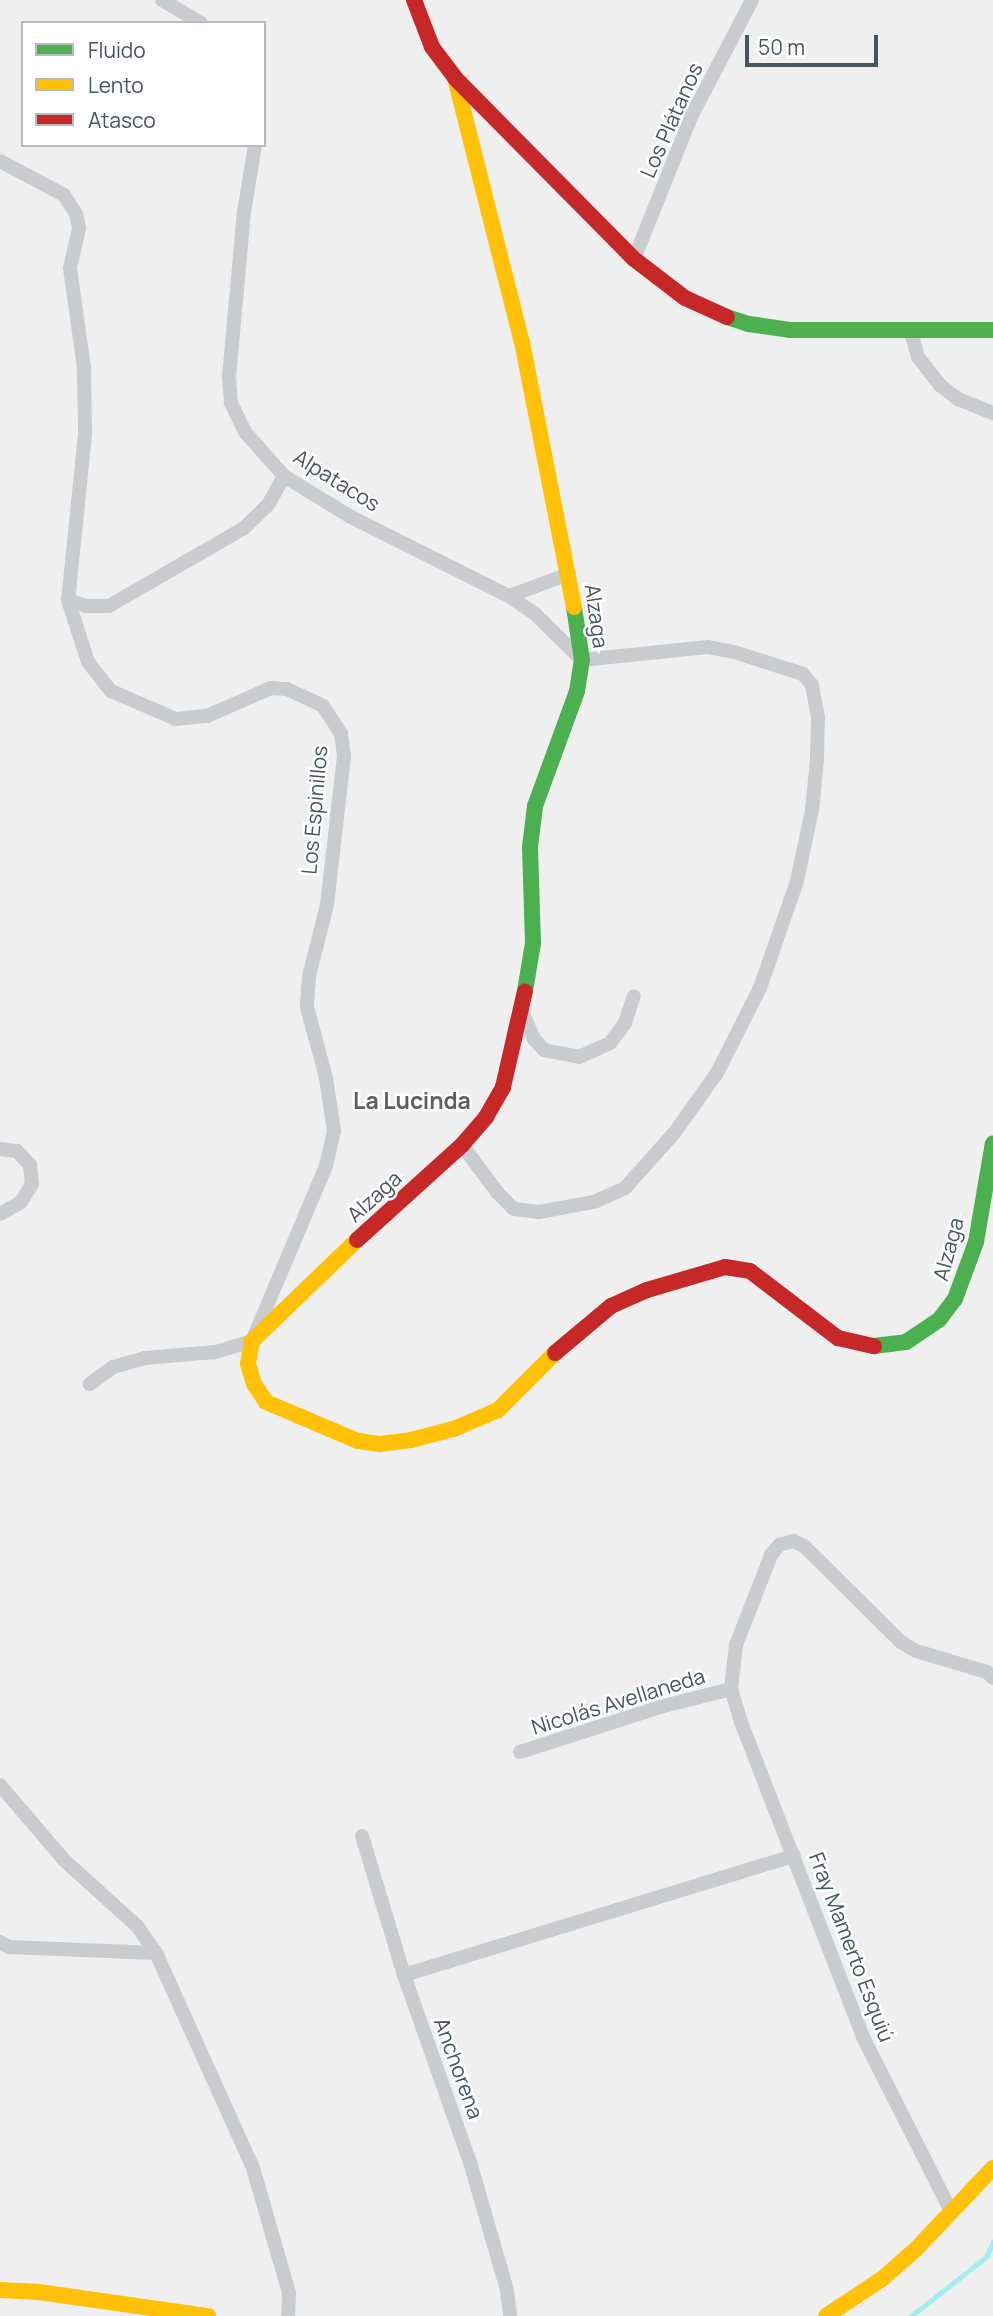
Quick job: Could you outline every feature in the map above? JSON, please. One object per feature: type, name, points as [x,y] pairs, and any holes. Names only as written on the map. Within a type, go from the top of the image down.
[{"type":"street","points":[[162,0],[198,21]]},
{"type":"street","points":[[414,0],[426,37],[455,78],[634,260],[685,298],[716,313],[749,324],[790,330],[993,330]]},
{"type":"street","name":"Los Plátanos","points":[[634,260],[692,115],[752,0]]},
{"type":"street","name":"Alzaga","points":[[455,78],[522,342],[549,491],[569,574],[582,660],[577,691],[535,806],[530,847],[533,943],[522,1011],[503,1087],[486,1117],[463,1145],[347,1249],[252,1341],[248,1364],[254,1384],[267,1402],[358,1441],[379,1444],[456,1428],[498,1410],[567,1340],[611,1306],[647,1290],[724,1267],[750,1270],[838,1338],[864,1346],[887,1346],[906,1342],[939,1320],[955,1299],[966,1276],[976,1242],[993,1143]]},
{"type":"street","name":"Alpatacos","points":[[255,147],[244,212],[229,376],[231,403],[245,432],[284,476],[351,517],[509,596],[534,614],[582,660]]},
{"type":"street","name":"Los Espinillos","points":[[0,160],[64,195],[76,214],[79,228],[70,268],[84,368],[85,435],[68,600],[88,662],[111,691],[141,707],[176,719],[207,716],[271,688],[288,689],[323,706],[341,734],[344,756],[327,905],[309,976],[307,1007],[326,1078],[334,1131],[326,1166],[252,1341]]},
{"type":"street","points":[[910,329],[918,357],[940,385],[958,399],[993,413]]},
{"type":"street","points":[[68,600],[86,606],[108,606],[131,593],[244,528],[268,505],[284,476]]},
{"type":"street","points":[[509,596],[569,574]]},
{"type":"street","points":[[463,1145],[497,1192],[514,1209],[539,1212],[594,1202],[625,1188],[675,1132],[717,1073],[760,988],[797,881],[812,810],[818,717],[811,685],[803,674],[734,652],[708,647],[582,660]]},
{"type":"street","points":[[522,1011],[534,1039],[544,1050],[579,1057],[610,1043],[625,1023],[634,996]]},
{"type":"street","points":[[0,1149],[17,1151],[30,1165],[32,1184],[21,1202],[0,1214]]},
{"type":"street","points":[[90,1384],[113,1367],[145,1358],[215,1352],[252,1341]]},
{"type":"street","name":"Nicolás Avellaneda","points":[[520,1752],[660,1707],[732,1689],[736,1645],[771,1555],[779,1545],[793,1541],[804,1546],[901,1642],[916,1651],[986,1672],[993,1678]]},
{"type":"street","name":"Fray Mamerto Esquiú","points":[[732,1689],[741,1722],[863,2038],[952,2213]]},
{"type":"street","points":[[0,1785],[57,1853],[137,1926],[156,1953],[253,2168],[289,2293],[288,2316]]},
{"type":"street","name":"Anchorena","points":[[362,1836],[404,1975],[470,2162],[507,2290],[510,2316]]},
{"type":"street","points":[[404,1975],[794,1856]]},
{"type":"street","points":[[0,1942],[9,1947],[156,1953]]},
{"type":"street","points":[[826,2316],[882,2279],[952,2213],[993,2168]]},
{"type":"street","points":[[0,2290],[39,2292],[208,2316]]},
{"type":"waterway","points":[[911,2316],[986,2257],[993,2242]]},
{"type":"traffic: fast","points":[[727,317],[749,324],[790,330],[993,330]]},
{"type":"traffic: fast","points":[[525,991],[533,943],[530,847],[535,806],[577,691],[582,660],[574,607]]},
{"type":"traffic: fast","points":[[874,1346],[906,1342],[939,1320],[955,1299],[976,1242],[993,1143]]},
{"type":"traffic: slow","points":[[455,78],[522,342],[574,607]]},
{"type":"traffic: slow","points":[[357,1240],[252,1341],[248,1364],[254,1384],[266,1402],[358,1441],[379,1444],[411,1440],[456,1428],[498,1410],[555,1353]]},
{"type":"traffic: slow","points":[[826,2316],[882,2279],[916,2249],[993,2168]]},
{"type":"traffic: slow","points":[[0,2290],[39,2292],[208,2316]]},
{"type":"traffic: jam","points":[[414,0],[432,47],[455,78],[634,259],[685,298],[727,317]]},
{"type":"traffic: jam","points":[[357,1240],[462,1145],[486,1117],[503,1087],[525,991]]},
{"type":"traffic: jam","points":[[555,1353],[611,1306],[647,1290],[725,1267],[750,1271],[838,1338],[874,1346]]},
{"type":"district","name":"La Lucinda","points":[[412,1100]]}]
